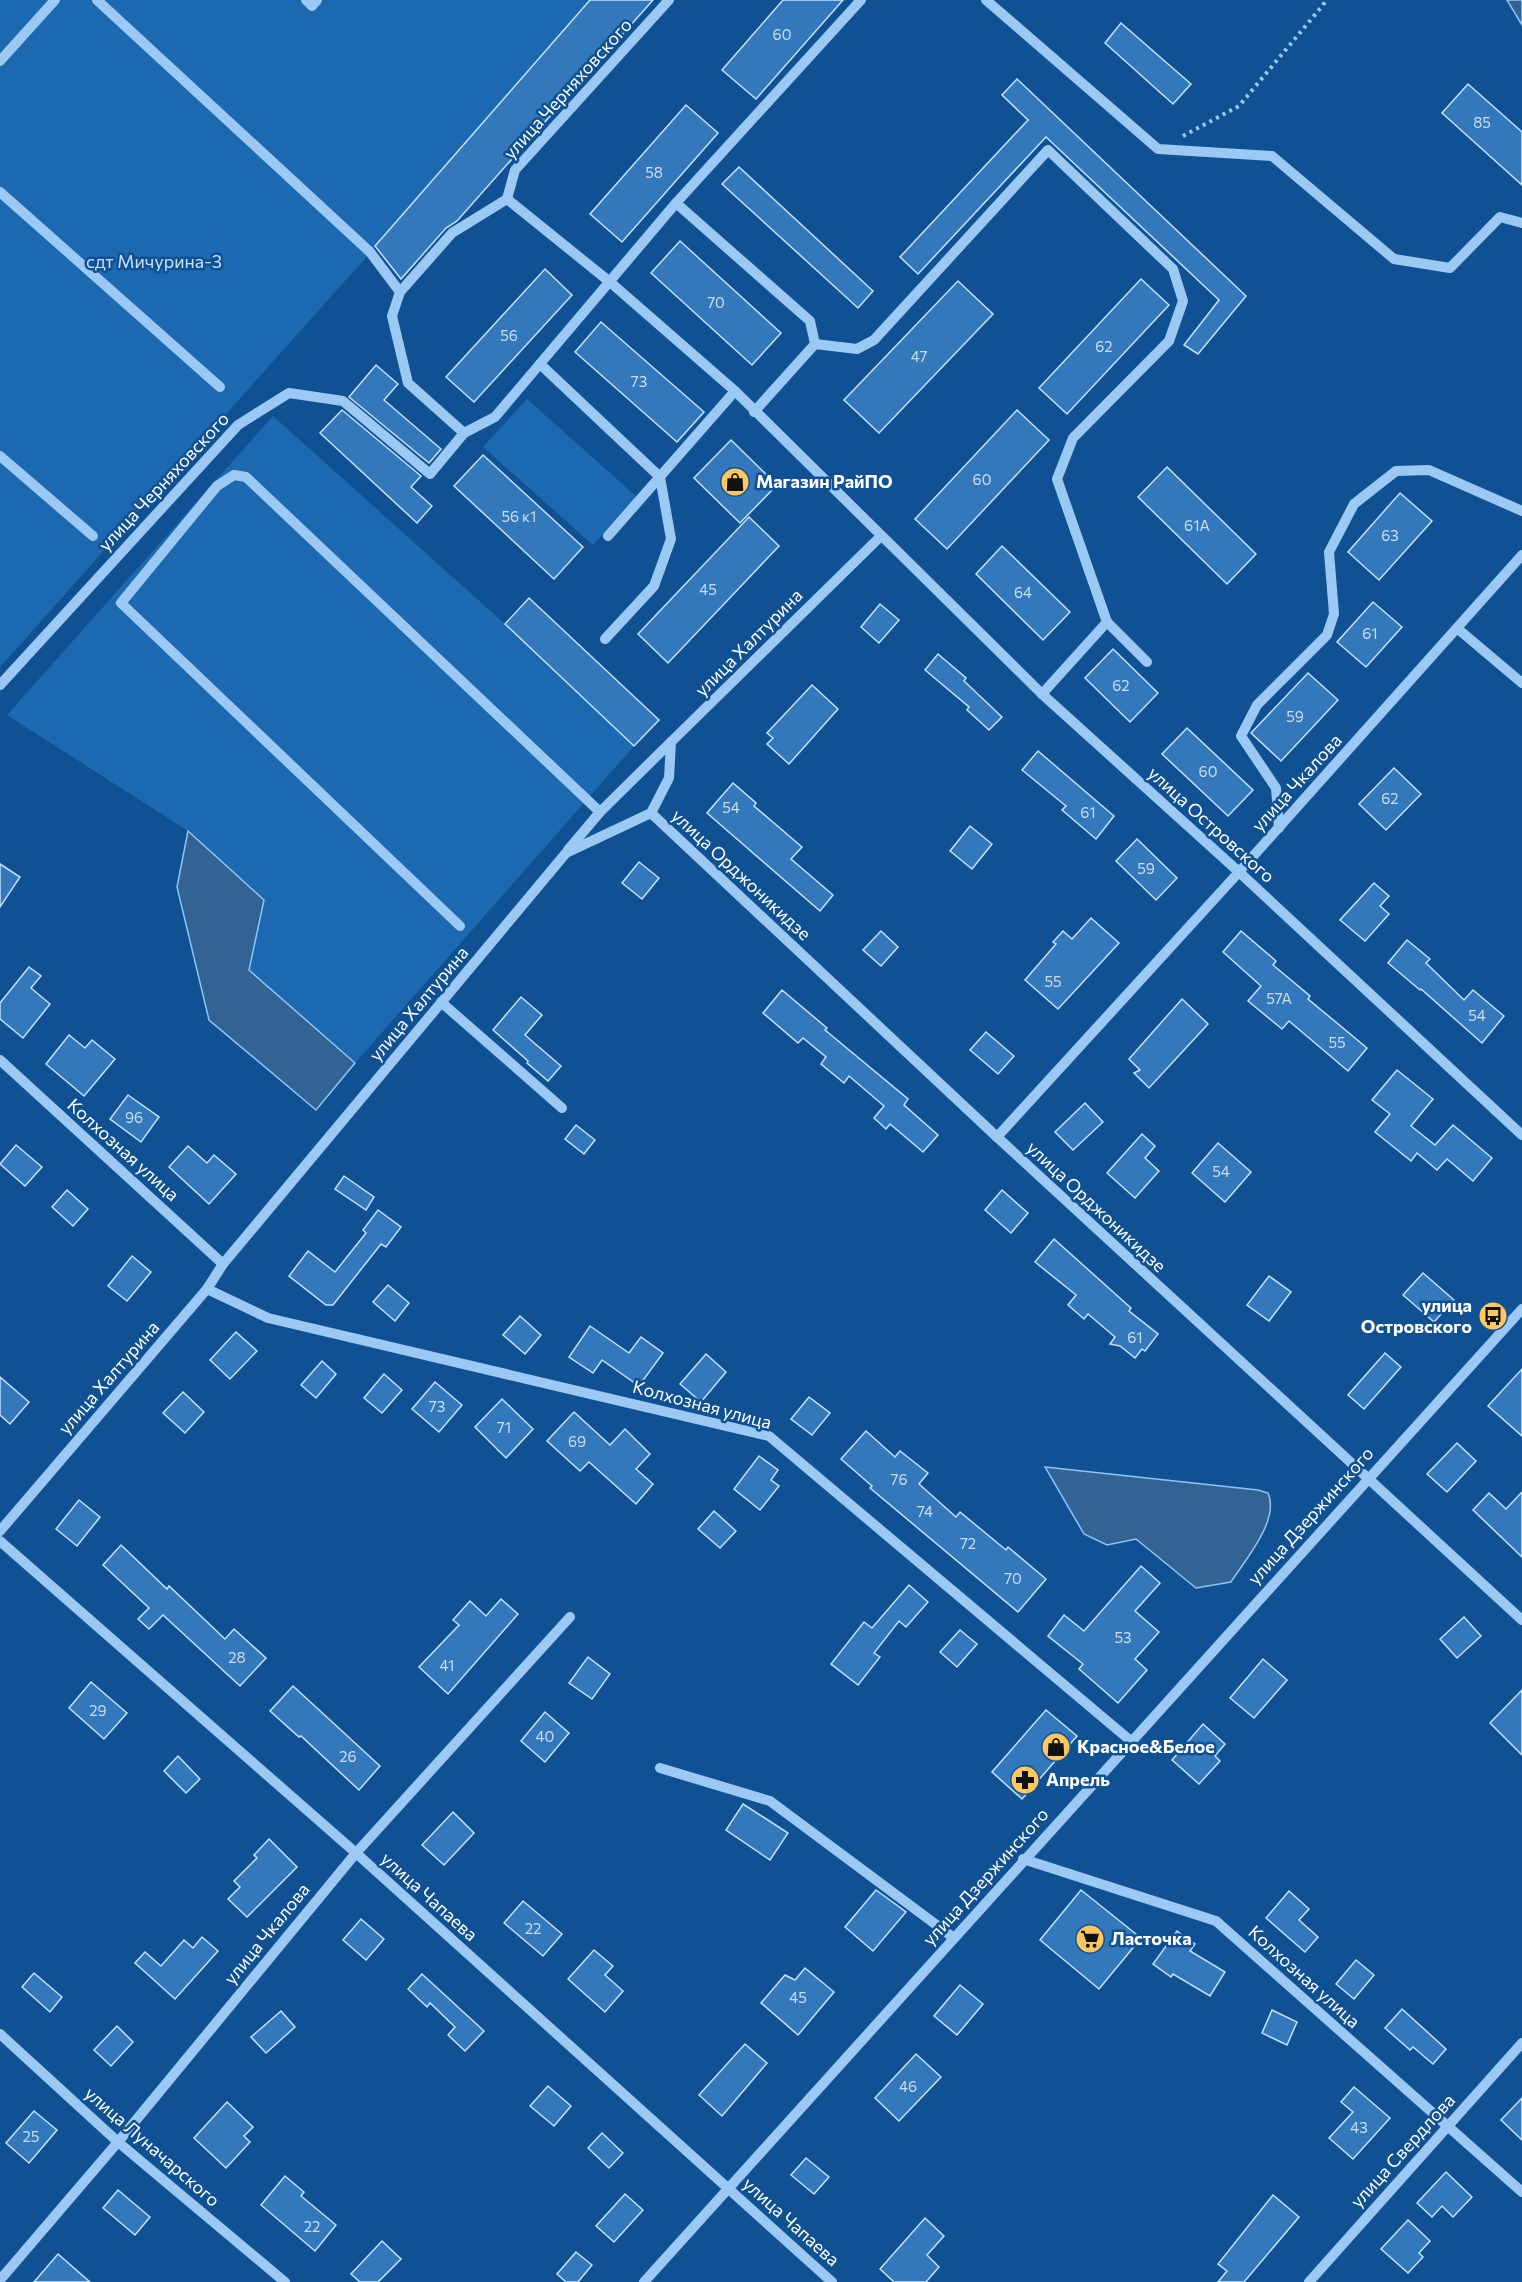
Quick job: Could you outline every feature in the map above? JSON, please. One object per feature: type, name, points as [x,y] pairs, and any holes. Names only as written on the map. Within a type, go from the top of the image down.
[{"type":"street","points":[[0,61],[55,0]]},
{"type":"street","points":[[97,0],[370,252],[400,292]]},
{"type":"street","points":[[306,0],[312,6],[317,0]]},
{"type":"street","name":"улица Черняховского","points":[[507,199],[515,170],[669,0]]},
{"type":"street","points":[[507,199],[452,233],[400,292],[392,316],[408,383],[464,433],[495,417],[676,203],[861,0]]},
{"type":"street","points":[[986,0],[1158,149],[1272,156],[1394,259],[1450,268],[1500,217],[1522,223]]},
{"type":"street","points":[[815,344],[857,349],[874,340],[1048,150],[1165,261],[1173,269],[1183,300],[1169,341],[1073,438],[1057,479],[1107,622],[1147,662]]},
{"type":"street","points":[[0,192],[220,387]]},
{"type":"street","name":"улица Островского","points":[[507,199],[610,282],[735,392],[1042,694],[1239,872],[1522,1136]]},
{"type":"street","points":[[676,203],[810,321],[815,344]]},
{"type":"street","points":[[754,412],[815,344]]},
{"type":"street","points":[[540,364],[660,477],[671,538],[654,586],[605,639]]},
{"type":"street","points":[[608,536],[735,392]]},
{"type":"street","name":"улица Черняховского","points":[[0,685],[238,425],[289,393],[343,401],[430,474],[464,433]]},
{"type":"street","points":[[0,456],[93,536]]},
{"type":"street","points":[[1279,828],[1276,788],[1241,736],[1257,705],[1327,635],[1334,614],[1329,552],[1354,504],[1396,471],[1429,470],[1522,511]]},
{"type":"street","points":[[460,926],[121,603],[217,486],[234,475],[246,477],[600,812]]},
{"type":"street","name":"улица Халтурина","points":[[0,1531],[207,1289],[223,1264],[600,812],[881,536]]},
{"type":"street","name":"улица Чкалова","points":[[997,1137],[1279,828],[1522,555]]},
{"type":"street","points":[[1042,694],[1107,622]]},
{"type":"street","points":[[1458,629],[1522,683]]},
{"type":"street","points":[[651,813],[669,778],[671,742]]},
{"type":"street","name":"улица Халтурина","points":[[566,853],[651,813]]},
{"type":"street","name":"улица Орджоникидзе","points":[[651,813],[997,1137],[1522,1620]]},
{"type":"street","points":[[441,1002],[562,1108]]},
{"type":"street","name":"Колхозная улица","points":[[0,1060],[223,1264]]},
{"type":"street","name":"Колхозная улица","points":[[207,1289],[268,1318],[769,1436],[1131,1742]]},
{"type":"street","name":"улица Дзержинского","points":[[644,2282],[1023,1859],[1522,1309]]},
{"type":"street","name":"улица Чапаева","points":[[0,1541],[356,1853],[832,2282]]},
{"type":"street","name":"улица Чкалова","points":[[0,2280],[118,2142],[356,1853],[570,1617]]},
{"type":"street","points":[[660,1768],[770,1801],[954,1938]]},
{"type":"street","name":"Колхозная улица","points":[[1023,1859],[1216,1921],[1522,2192]]},
{"type":"street","name":"улица Луначарского","points":[[0,2034],[118,2142],[285,2282]]},
{"type":"street","name":"улица Свердлова","points":[[1309,2282],[1522,2043]]},
{"type":"path","points":[[1158,149],[1239,106],[1326,0]]},
{"type":"green space","name":"сдт Мичурина-3","points":[[0,0],[590,0],[370,253],[0,667]]},
{"type":"green space","points":[[527,399],[637,497],[593,545],[483,447]]},
{"type":"green space","points":[[273,416],[505,624],[634,746],[355,1063],[249,970],[264,900],[188,831],[7,715]]},
{"type":"shaded area","points":[[1507,0],[1522,0],[1522,25]]},
{"type":"shaded area","points":[[188,831],[264,900],[249,970],[355,1063],[316,1110],[209,1020],[177,887]]},
{"type":"shaded area","points":[[1045,1467],[1258,1490],[1268,1493],[1269,1515],[1259,1539],[1231,1582],[1196,1588],[1136,1539],[1107,1545],[1084,1534]]},
{"type":"building","points":[[590,0],[653,0],[457,221],[446,228],[401,279],[375,246]]},
{"type":"building","points":[[783,0],[843,0],[756,99],[722,70]]},
{"type":"building","points":[[1121,23],[1191,84],[1173,104],[1105,43]]},
{"type":"building","points":[[1017,79],[1246,296],[1198,354],[1184,345],[1219,300],[1046,137],[918,274],[900,257],[1028,120],[1002,95]]},
{"type":"building","points":[[1468,84],[1522,132],[1522,185],[1442,113]]},
{"type":"building","points":[[686,105],[718,133],[622,242],[590,214]]},
{"type":"building","points":[[739,167],[873,291],[858,308],[722,184]]},
{"type":"building","points":[[680,241],[781,333],[752,365],[651,273]]},
{"type":"building","points":[[545,269],[572,295],[474,402],[446,377]]},
{"type":"building","points":[[1141,279],[1169,305],[1067,414],[1039,388]]},
{"type":"building","points":[[958,281],[993,314],[879,433],[844,400]]},
{"type":"building","points":[[601,322],[704,412],[677,442],[575,352]]},
{"type":"building","points":[[376,365],[398,384],[384,400],[441,449],[429,463],[349,397]]},
{"type":"building","points":[[342,410],[421,476],[411,487],[432,506],[417,523],[320,433]]},
{"type":"building","points":[[1017,410],[1049,440],[947,549],[915,519]]},
{"type":"building","name":"Магазин РайПО","points":[[731,440],[777,485],[740,523],[694,478]]},
{"type":"building","points":[[483,455],[583,547],[554,579],[454,486]]},
{"type":"building","points":[[1167,467],[1256,554],[1227,584],[1138,497]]},
{"type":"building","points":[[1400,493],[1432,521],[1379,580],[1348,552]]},
{"type":"building","points":[[749,517],[779,546],[668,663],[638,634]]},
{"type":"building","points":[[1002,546],[1070,612],[1043,640],[976,574]]},
{"type":"building","points":[[529,598],[659,720],[634,746],[505,624]]},
{"type":"building","points":[[1373,602],[1402,627],[1366,667],[1337,642]]},
{"type":"building","points":[[880,604],[899,620],[879,643],[861,627]]},
{"type":"building","points":[[1113,649],[1158,693],[1130,722],[1085,678]]},
{"type":"building","points":[[938,654],[966,678],[964,681],[1002,717],[989,730],[967,710],[969,707],[925,670]]},
{"type":"building","points":[[1308,673],[1338,700],[1281,761],[1251,733]]},
{"type":"building","points":[[812,685],[838,709],[789,764],[767,744],[773,738],[767,733]]},
{"type":"building","points":[[1187,728],[1253,790],[1228,816],[1162,754]]},
{"type":"building","points":[[1038,751],[1114,816],[1096,839],[1062,810],[1066,806],[1022,770]]},
{"type":"building","points":[[1394,768],[1421,794],[1386,830],[1359,804]]},
{"type":"building","points":[[733,783],[756,803],[754,806],[802,847],[791,859],[833,895],[820,911],[707,813]]},
{"type":"building","points":[[970,826],[992,844],[972,869],[950,851]]},
{"type":"building","points":[[1137,839],[1177,878],[1156,900],[1116,861]]},
{"type":"building","points":[[639,862],[659,878],[642,899],[622,883]]},
{"type":"building","points":[[0,864],[20,877],[0,907]]},
{"type":"building","points":[[1374,883],[1389,896],[1380,906],[1389,914],[1365,941],[1340,920]]},
{"type":"building","points":[[1091,918],[1119,943],[1058,1009],[1025,980],[1056,944],[1053,942],[1063,931],[1072,939]]},
{"type":"building","points":[[881,931],[898,947],[881,966],[863,950]]},
{"type":"building","points":[[1241,931],[1276,961],[1273,965],[1310,996],[1308,999],[1367,1048],[1348,1071],[1289,1021],[1282,1029],[1248,1001],[1261,986],[1223,952]]},
{"type":"building","points":[[1407,940],[1430,959],[1426,963],[1464,1000],[1473,990],[1504,1016],[1482,1043],[1388,963]]},
{"type":"building","points":[[29,967],[41,976],[31,988],[50,1004],[23,1038],[0,1019],[0,1003]]},
{"type":"building","points":[[782,990],[827,1028],[825,1030],[908,1099],[904,1105],[938,1135],[923,1152],[890,1124],[886,1129],[874,1118],[884,1106],[849,1076],[844,1083],[821,1064],[826,1057],[803,1038],[798,1043],[763,1013]]},
{"type":"building","points":[[521,997],[542,1015],[525,1035],[561,1066],[548,1081],[493,1030]]},
{"type":"building","points":[[1182,999],[1208,1024],[1149,1088],[1134,1073],[1140,1070],[1129,1059]]},
{"type":"building","points":[[986,1032],[1014,1056],[998,1074],[970,1050]]},
{"type":"building","points":[[69,1035],[85,1048],[92,1040],[115,1059],[84,1096],[46,1064]]},
{"type":"building","points":[[1397,1070],[1433,1099],[1411,1126],[1435,1145],[1453,1125],[1492,1158],[1473,1181],[1447,1159],[1437,1170],[1417,1153],[1411,1161],[1375,1132],[1390,1114],[1372,1100]]},
{"type":"building","points":[[128,1095],[159,1117],[141,1142],[110,1119]]},
{"type":"building","points":[[1085,1103],[1103,1122],[1073,1150],[1055,1132]]},
{"type":"building","points":[[576,1125],[595,1140],[584,1154],[565,1139]]},
{"type":"building","points":[[1142,1134],[1155,1146],[1145,1158],[1159,1171],[1135,1198],[1107,1173]]},
{"type":"building","points":[[1218,1143],[1251,1172],[1225,1202],[1192,1173]]},
{"type":"building","points":[[16,1145],[42,1167],[25,1186],[0,1164]]},
{"type":"building","points":[[188,1146],[207,1163],[214,1155],[236,1174],[209,1204],[169,1167]]},
{"type":"building","points":[[344,1176],[374,1197],[366,1210],[335,1189]]},
{"type":"building","points":[[67,1190],[88,1209],[73,1226],[52,1207]]},
{"type":"building","points":[[1002,1190],[1028,1213],[1011,1233],[985,1210]]},
{"type":"building","points":[[378,1210],[401,1227],[386,1247],[381,1244],[333,1305],[326,1305],[289,1276],[308,1251],[335,1272],[366,1233],[363,1230]]},
{"type":"building","points":[[1054,1239],[1131,1308],[1129,1311],[1158,1334],[1145,1351],[1142,1349],[1135,1358],[1120,1346],[1110,1344],[1115,1337],[1088,1314],[1084,1319],[1068,1305],[1076,1295],[1035,1262]]},
{"type":"building","points":[[132,1256],[151,1272],[127,1301],[108,1286]]},
{"type":"building","points":[[1423,1273],[1454,1300],[1434,1322],[1403,1295]]},
{"type":"building","points":[[1269,1276],[1291,1292],[1269,1321],[1247,1305]]},
{"type":"building","points":[[388,1285],[409,1303],[395,1321],[373,1302]]},
{"type":"building","points":[[520,1316],[541,1335],[525,1354],[503,1335]]},
{"type":"building","points":[[590,1326],[629,1353],[641,1337],[663,1353],[639,1386],[602,1360],[593,1373],[569,1357]]},
{"type":"building","points":[[236,1332],[257,1351],[230,1379],[210,1360]]},
{"type":"building","points":[[1385,1353],[1401,1367],[1364,1409],[1348,1395]]},
{"type":"building","points":[[706,1354],[726,1372],[701,1402],[680,1384]]},
{"type":"building","points":[[322,1361],[336,1374],[316,1398],[301,1385]]},
{"type":"building","points":[[1522,1369],[1522,1436],[1488,1406]]},
{"type":"building","points":[[384,1374],[402,1390],[382,1413],[364,1398]]},
{"type":"building","points":[[0,1377],[29,1402],[10,1424],[0,1415]]},
{"type":"building","points":[[435,1382],[462,1405],[439,1432],[412,1409]]},
{"type":"building","points":[[183,1392],[204,1412],[185,1433],[163,1413]]},
{"type":"building","points":[[809,1397],[830,1413],[812,1435],[791,1419]]},
{"type":"building","points":[[502,1399],[533,1429],[506,1458],[475,1427]]},
{"type":"building","points":[[574,1412],[610,1445],[625,1429],[650,1454],[636,1469],[653,1484],[636,1504],[589,1462],[580,1471],[547,1441]]},
{"type":"building","points":[[866,1431],[895,1457],[900,1451],[928,1473],[919,1484],[956,1517],[960,1512],[1006,1550],[1008,1547],[1046,1579],[1018,1612],[870,1488],[872,1486],[841,1459]]},
{"type":"building","points":[[1457,1443],[1476,1461],[1447,1492],[1427,1474]]},
{"type":"building","points":[[759,1456],[778,1470],[771,1480],[779,1486],[760,1510],[734,1489]]},
{"type":"building","points":[[1522,1492],[1522,1557],[1473,1510],[1489,1493],[1506,1509]]},
{"type":"building","points":[[79,1500],[100,1517],[77,1546],[56,1529]]},
{"type":"building","points":[[714,1511],[736,1531],[720,1548],[698,1529]]},
{"type":"building","points":[[121,1545],[225,1639],[234,1629],[266,1658],[240,1686],[163,1615],[149,1629],[138,1619],[149,1608],[103,1565]]},
{"type":"building","points":[[1141,1566],[1160,1583],[1135,1611],[1159,1632],[1135,1659],[1147,1670],[1118,1703],[1079,1669],[1083,1664],[1048,1636],[1064,1615],[1084,1631]]},
{"type":"building","points":[[909,1585],[928,1602],[906,1627],[899,1621],[874,1653],[880,1657],[858,1685],[831,1664],[864,1622],[872,1628]]},
{"type":"building","points":[[501,1599],[518,1614],[448,1694],[419,1667],[459,1625],[453,1620],[470,1601],[486,1616]]},
{"type":"building","points":[[1464,1617],[1481,1636],[1457,1658],[1440,1639]]},
{"type":"building","points":[[960,1630],[977,1644],[957,1667],[940,1652]]},
{"type":"building","points":[[588,1657],[610,1674],[592,1699],[569,1683]]},
{"type":"building","points":[[1263,1659],[1287,1680],[1254,1718],[1230,1698]]},
{"type":"building","points":[[91,1682],[127,1713],[104,1739],[69,1708]]},
{"type":"building","points":[[293,1686],[380,1766],[359,1790],[301,1736],[299,1737],[270,1711]]},
{"type":"building","points":[[1522,1690],[1522,1755],[1490,1723]]},
{"type":"building","points":[[1046,1710],[1077,1736],[1022,1799],[992,1772]]},
{"type":"building","points":[[545,1712],[569,1733],[545,1762],[521,1741]]},
{"type":"building","points":[[1203,1724],[1225,1744],[1215,1756],[1220,1761],[1199,1784],[1172,1760]]},
{"type":"building","points":[[178,1756],[200,1779],[186,1793],[164,1771]]},
{"type":"building","points":[[743,1804],[788,1833],[770,1860],[726,1830]]},
{"type":"building","points":[[453,1812],[474,1833],[444,1865],[422,1845]]},
{"type":"building","points":[[269,1839],[297,1867],[247,1917],[228,1899],[240,1887],[234,1881],[257,1858],[254,1855]]},
{"type":"building","points":[[876,1890],[906,1912],[873,1951],[845,1927]]},
{"type":"building","name":"Ласточка","points":[[1081,1890],[1141,1938],[1099,1989],[1040,1940]]},
{"type":"building","points":[[1289,1891],[1309,1909],[1299,1920],[1318,1937],[1305,1952],[1266,1918]]},
{"type":"building","points":[[523,1901],[562,1934],[543,1956],[504,1923]]},
{"type":"building","points":[[361,1919],[384,1939],[366,1960],[343,1940]]},
{"type":"building","points":[[1177,1931],[1195,1944],[1190,1951],[1225,1972],[1210,1996],[1173,1974],[1171,1977],[1153,1964]]},
{"type":"building","points":[[202,1937],[218,1951],[175,1999],[135,1963],[145,1952],[161,1966],[184,1940],[193,1948]]},
{"type":"building","points":[[594,1950],[613,1966],[605,1975],[623,1991],[605,2012],[568,1979]]},
{"type":"building","points":[[1356,1960],[1374,1975],[1354,1999],[1336,1984]]},
{"type":"building","points":[[805,1968],[834,1992],[798,2035],[761,2003],[785,1975],[795,1980]]},
{"type":"building","points":[[34,1973],[62,1997],[50,2012],[22,1987]]},
{"type":"building","points":[[422,1974],[484,2031],[465,2051],[448,2035],[455,2027],[430,2003],[427,2007],[408,1989]]},
{"type":"building","points":[[960,1985],[983,2004],[957,2035],[934,2016]]},
{"type":"building","points":[[1402,2009],[1446,2049],[1433,2064],[1413,2047],[1410,2050],[1385,2028]]},
{"type":"building","points":[[1272,2010],[1297,2022],[1287,2045],[1262,2033]]},
{"type":"building","points":[[281,2011],[295,2027],[266,2053],[251,2037]]},
{"type":"building","points":[[117,2026],[133,2042],[111,2066],[94,2050]]},
{"type":"building","points":[[745,2044],[767,2063],[722,2116],[699,2095]]},
{"type":"building","points":[[916,2054],[941,2077],[899,2121],[875,2098]]},
{"type":"building","points":[[548,2086],[571,2106],[554,2126],[530,2106]]},
{"type":"building","points":[[1354,2087],[1390,2118],[1353,2159],[1329,2138],[1353,2112],[1341,2102]]},
{"type":"building","points":[[1522,2098],[1522,2140],[1501,2120]]},
{"type":"building","points":[[227,2102],[253,2127],[244,2136],[250,2142],[226,2168],[194,2138]]},
{"type":"building","points":[[34,2111],[57,2130],[29,2163],[6,2143]]},
{"type":"building","points":[[602,2133],[623,2153],[609,2168],[588,2148]]},
{"type":"building","points":[[806,2158],[829,2177],[814,2194],[791,2175]]},
{"type":"building","points":[[1446,2172],[1472,2197],[1453,2217],[1442,2206],[1432,2217],[1417,2203]]},
{"type":"building","points":[[285,2176],[304,2192],[301,2196],[336,2225],[315,2251],[261,2205]]},
{"type":"building","points":[[118,2190],[150,2217],[135,2235],[103,2208]]},
{"type":"building","points":[[625,2194],[643,2210],[614,2242],[596,2226]]},
{"type":"building","points":[[1273,2195],[1299,2217],[1244,2282],[1218,2282],[1227,2271],[1218,2264]]},
{"type":"building","points":[[925,2218],[944,2236],[927,2255],[939,2267],[926,2282],[894,2282],[880,2269]]},
{"type":"building","points":[[1408,2220],[1430,2241],[1419,2253],[1423,2257],[1408,2273],[1381,2249]]},
{"type":"building","points":[[382,2241],[401,2259],[378,2282],[360,2282],[351,2274]]},
{"type":"building","points":[[576,2252],[592,2265],[578,2282],[566,2282],[557,2274]]},
{"type":"building","points":[[58,2254],[90,2282],[34,2282]]},
{"type":"place","name":"Магазин РайПО","points":[[735,482]]},
{"type":"place","name":"улица Островского","points":[[1493,1316]]},
{"type":"place","name":"Красное&Белое","points":[[1056,1747]]},
{"type":"place","name":"Апрель","points":[[1025,1780]]},
{"type":"place","name":"Ласточка","points":[[1090,1939]]}]
